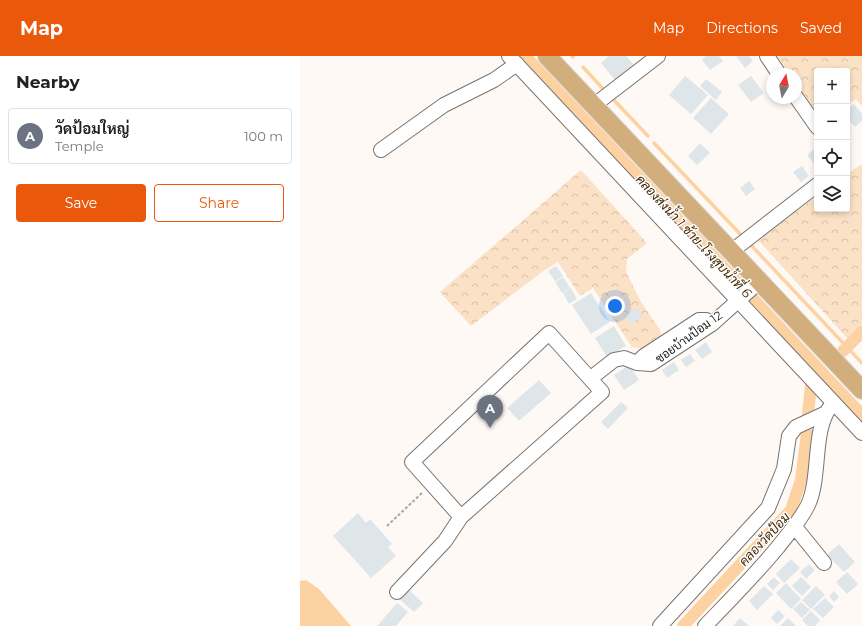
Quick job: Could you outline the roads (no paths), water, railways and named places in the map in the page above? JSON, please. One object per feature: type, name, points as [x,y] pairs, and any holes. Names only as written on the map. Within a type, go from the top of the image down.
[{"type":"main road","points":[[547,56],[732,251],[749,291],[862,390]]},
{"type":"street","points":[[593,106],[658,56]]},
{"type":"street","points":[[767,56],[775,68]]},
{"type":"street","points":[[381,150],[444,105],[469,91],[494,80],[513,60],[749,291],[830,408],[862,433]]},
{"type":"street","points":[[800,104],[814,123]]},
{"type":"street","points":[[732,251],[814,187]]},
{"type":"street","name":"ซอยบ้านป้อม 12","points":[[591,378],[614,360],[624,358],[637,363],[651,364],[712,324],[749,291]]},
{"type":"street","points":[[397,592],[445,541],[461,517],[602,392],[549,333],[412,462],[461,517]]},
{"type":"street","points":[[705,626],[752,578],[795,527],[808,504],[814,482],[818,444],[830,408]]},
{"type":"street","points":[[660,626],[768,508],[784,468],[789,436],[796,427],[830,408]]},
{"type":"street","points":[[795,527],[824,563]]},
{"type":"waterway","name":"คลองส่งน้ำ 1 ซ้าย-โรงสูบน้ำที่ 6","points":[[525,56],[862,415]]},
{"type":"waterway","points":[[583,67],[605,91]]},
{"type":"waterway","points":[[611,97],[648,136]]},
{"type":"waterway","points":[[654,143],[742,236]]},
{"type":"waterway","points":[[750,244],[862,363]]},
{"type":"waterway","name":"คลองวัดป้อม","points":[[843,351],[862,332]]},
{"type":"waterway","name":"คลองวัดป้อม","points":[[808,414],[811,386]]},
{"type":"waterway","name":"คลองวัดป้อม","points":[[683,626],[791,510],[801,480],[807,433]]},
{"type":"place","name":"วัดป้อมใหญ่","points":[[490,428]]}]
